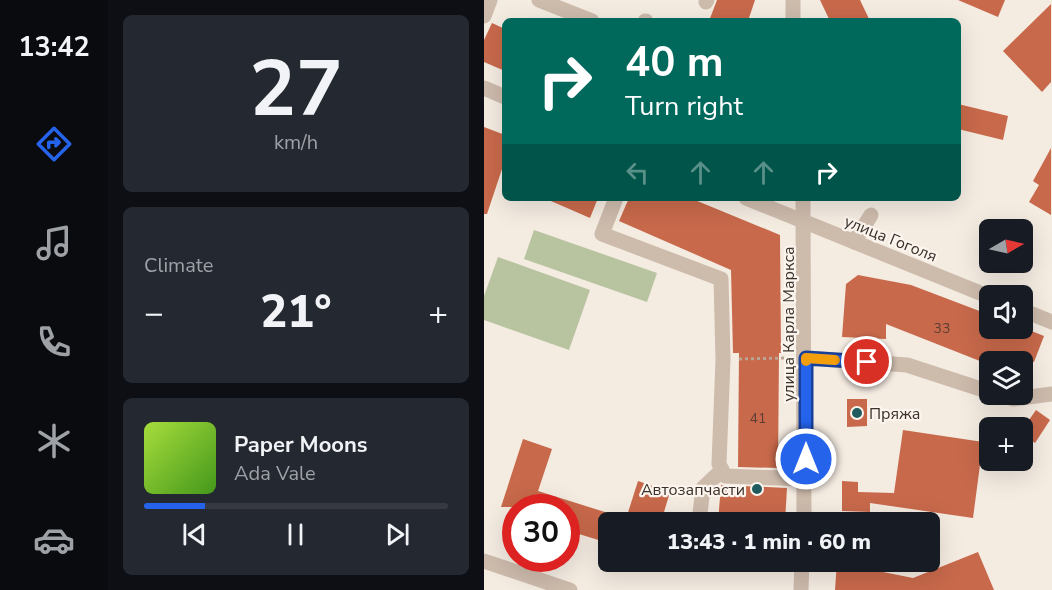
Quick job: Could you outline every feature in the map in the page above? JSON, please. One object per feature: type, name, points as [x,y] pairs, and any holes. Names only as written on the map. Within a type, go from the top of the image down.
[{"type":"street","points":[[484,16],[490,0]]},
{"type":"street","points":[[540,0],[585,18]]},
{"type":"street","points":[[793,0],[793,18]]},
{"type":"street","points":[[484,88],[502,96]]},
{"type":"street","points":[[615,201],[602,234],[721,279],[722,359],[719,464],[725,476],[806,479]]},
{"type":"street","name":"улица Гоголя","points":[[753,201],[979,293]]},
{"type":"street","name":"улица Карла Маркса","points":[[804,201],[804,512]]},
{"type":"street","points":[[854,242],[871,215]]},
{"type":"street","points":[[1033,315],[1051,322]]},
{"type":"street","points":[[806,358],[907,365],[979,388]]},
{"type":"street","points":[[1033,396],[1051,394]]},
{"type":"street","points":[[700,512],[703,488],[722,470]]},
{"type":"street","points":[[484,561],[570,590]]},
{"type":"street","points":[[801,590],[802,572]]},
{"type":"path","points":[[722,359],[806,358]]},
{"type":"green space","points":[[534,230],[657,273],[647,302],[524,259]]},
{"type":"green space","points":[[498,257],[590,290],[569,350],[484,320],[484,296]]},
{"type":"building","points":[[717,0],[755,0],[749,18],[710,18]]},
{"type":"building","points":[[820,0],[860,0],[869,18],[829,18]]},
{"type":"building","points":[[958,0],[1005,0],[998,17]]},
{"type":"building","points":[[1051,4],[1051,82],[1042,92],[1003,51]]},
{"type":"building","points":[[492,23],[502,28],[502,70],[484,62],[484,40]]},
{"type":"building","points":[[961,105],[1008,116],[1003,140],[961,130]]},
{"type":"building","points":[[484,127],[502,134],[502,169],[487,214],[484,214]]},
{"type":"building","points":[[1051,148],[1051,215],[1029,202],[1039,185],[1033,181]]},
{"type":"building","points":[[551,201],[597,201],[590,218]]},
{"type":"building","points":[[628,201],[697,201],[780,235],[781,353],[779,353],[778,468],[738,467],[739,353],[733,353],[731,270],[619,221]]},
{"type":"building","points":[[858,275],[911,285],[979,311],[979,339],[1033,339],[1033,332],[1044,336],[1034,362],[1033,351],[979,351],[979,361],[886,324],[886,339],[842,337],[846,284]]},
{"type":"building","name":"Пряжа","points":[[847,399],[867,399],[867,426],[847,427]]},
{"type":"building","points":[[1036,410],[1050,420],[1035,443],[1033,442],[1033,417],[1031,417]]},
{"type":"building","points":[[903,430],[979,441],[979,471],[973,518],[870,503],[870,512],[842,511],[842,481],[858,482],[858,492],[894,493]]},
{"type":"building","points":[[523,439],[552,449],[538,491],[548,494],[505,494]]},
{"type":"building","points":[[638,481],[670,492],[664,512],[628,512]]},
{"type":"building","points":[[721,485],[787,488],[786,512],[719,512]]},
{"type":"building","points":[[580,504],[605,512],[598,512],[598,540],[580,534]]},
{"type":"building","points":[[978,552],[994,590],[835,590],[836,572],[883,572],[913,578],[928,572],[940,572],[940,567]]},
{"type":"slow traffic","points":[[806,361],[806,358],[835,360]]},
{"type":"place","name":"Пряжа","points":[[857,413]]},
{"type":"place","name":"Автозапчасти","points":[[757,489]]},
{"type":"route","points":[[806,459],[806,358],[867,362]]}]
